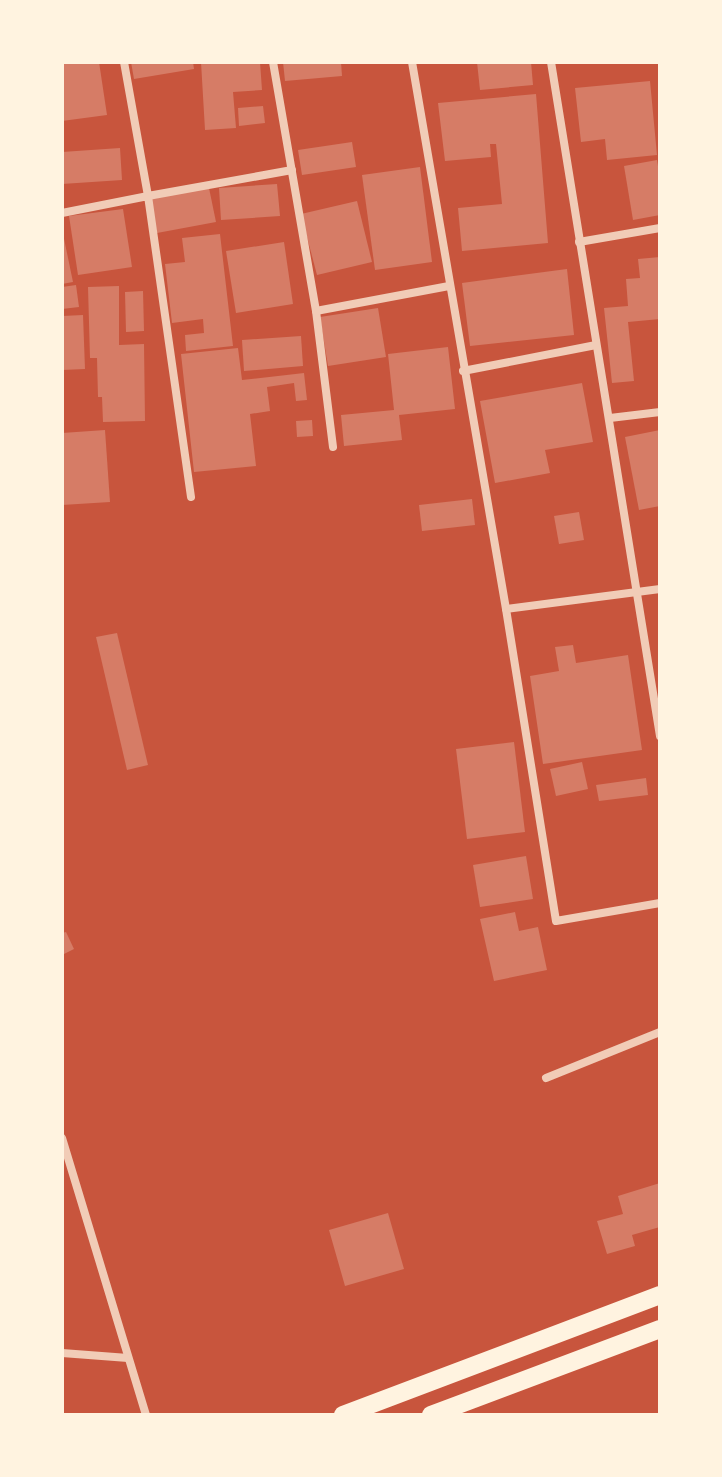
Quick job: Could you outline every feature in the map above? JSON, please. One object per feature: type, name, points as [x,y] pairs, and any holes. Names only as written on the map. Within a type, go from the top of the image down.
[{"type":"main road","points":[[343,1415],[660,1295]]},
{"type":"main road","points":[[431,1415],[660,1329]]},
{"type":"street","points":[[124,62],[148,196],[191,497]]},
{"type":"street","points":[[273,62],[316,311],[333,447]]},
{"type":"street","points":[[412,62],[556,921],[660,903]]},
{"type":"street","points":[[551,62],[660,736]]},
{"type":"street","points":[[62,213],[292,170]]},
{"type":"street","points":[[579,242],[660,228]]},
{"type":"street","points":[[316,311],[449,286]]},
{"type":"street","points":[[463,371],[596,345]]},
{"type":"street","points":[[610,418],[660,412]]},
{"type":"street","points":[[506,609],[660,589]]},
{"type":"street","points":[[546,1078],[660,1032]]},
{"type":"street","points":[[62,1138],[146,1415]]},
{"type":"street","points":[[62,1353],[128,1358]]},
{"type":"building","points":[[99,62],[107,115],[62,121],[62,63]]},
{"type":"building","points":[[131,62],[193,62],[194,69],[134,79]]},
{"type":"building","points":[[201,62],[260,62],[262,90],[233,92],[236,128],[205,130]]},
{"type":"building","points":[[283,62],[341,62],[342,76],[285,81]]},
{"type":"building","points":[[477,62],[531,62],[533,85],[480,90]]},
{"type":"building","points":[[650,81],[657,155],[607,160],[605,139],[581,142],[575,88]]},
{"type":"building","points":[[536,94],[548,243],[462,251],[458,208],[502,204],[496,144],[490,144],[491,157],[445,161],[438,103]]},
{"type":"building","points":[[263,106],[265,123],[239,126],[238,108]]},
{"type":"building","points":[[352,142],[356,167],[302,175],[298,150]]},
{"type":"building","points":[[120,148],[122,180],[62,184],[62,152]]},
{"type":"building","points":[[657,160],[660,215],[633,220],[624,166]]},
{"type":"building","points":[[420,167],[432,262],[375,270],[362,175]]},
{"type":"building","points":[[277,184],[280,216],[221,220],[219,188]]},
{"type":"building","points":[[209,188],[216,222],[157,233],[150,199]]},
{"type":"building","points":[[357,201],[372,262],[317,275],[301,214]]},
{"type":"building","points":[[123,209],[132,267],[78,275],[69,216]]},
{"type":"building","points":[[62,229],[73,282],[62,284]]},
{"type":"building","points":[[220,234],[233,346],[186,351],[185,335],[204,333],[203,319],[172,323],[165,264],[185,262],[182,238]]},
{"type":"building","points":[[284,242],[293,304],[236,313],[226,251]]},
{"type":"building","points":[[660,257],[660,319],[628,322],[634,381],[612,383],[604,308],[628,306],[626,279],[640,278],[638,259]]},
{"type":"building","points":[[567,269],[574,335],[470,346],[462,283]]},
{"type":"building","points":[[76,285],[79,307],[62,309],[62,287]]},
{"type":"building","points":[[119,286],[119,345],[144,344],[145,421],[103,422],[102,397],[98,397],[97,358],[90,358],[88,287]]},
{"type":"building","points":[[143,291],[144,331],[126,332],[125,292]]},
{"type":"building","points":[[378,308],[386,357],[328,366],[320,317]]},
{"type":"building","points":[[83,315],[85,369],[62,370],[62,316]]},
{"type":"building","points":[[301,336],[303,366],[244,371],[242,340]]},
{"type":"building","points":[[448,347],[455,409],[399,415],[402,440],[344,446],[341,415],[394,410],[388,354]]},
{"type":"building","points":[[238,348],[242,380],[304,373],[307,400],[296,401],[294,383],[267,387],[270,411],[250,414],[256,466],[194,472],[181,354]]},
{"type":"building","points":[[582,383],[593,442],[545,450],[550,473],[495,483],[480,401]]},
{"type":"building","points":[[312,420],[313,436],[297,437],[296,421]]},
{"type":"building","points":[[105,430],[110,502],[62,505],[62,433]]},
{"type":"building","points":[[660,430],[660,506],[639,510],[625,437]]},
{"type":"building","points":[[472,499],[475,525],[422,531],[419,505]]},
{"type":"building","points":[[579,512],[584,540],[559,544],[554,516]]},
{"type":"building","points":[[117,633],[148,765],[127,770],[96,637]]},
{"type":"building","points":[[573,645],[576,663],[628,655],[642,750],[543,764],[530,676],[559,671],[555,647]]},
{"type":"building","points":[[514,742],[525,832],[467,839],[456,749]]},
{"type":"building","points":[[582,762],[588,789],[556,796],[550,769]]},
{"type":"building","points":[[646,778],[648,795],[599,801],[596,785]]},
{"type":"building","points":[[526,856],[533,899],[480,907],[473,865]]},
{"type":"building","points":[[515,912],[519,931],[538,927],[547,970],[494,981],[480,919]]},
{"type":"building","points":[[66,932],[74,949],[62,955],[62,933]]},
{"type":"building","points":[[660,1183],[660,1227],[632,1235],[635,1246],[607,1254],[597,1221],[623,1214],[618,1196]]},
{"type":"building","points":[[388,1213],[404,1269],[345,1286],[329,1230]]}]
